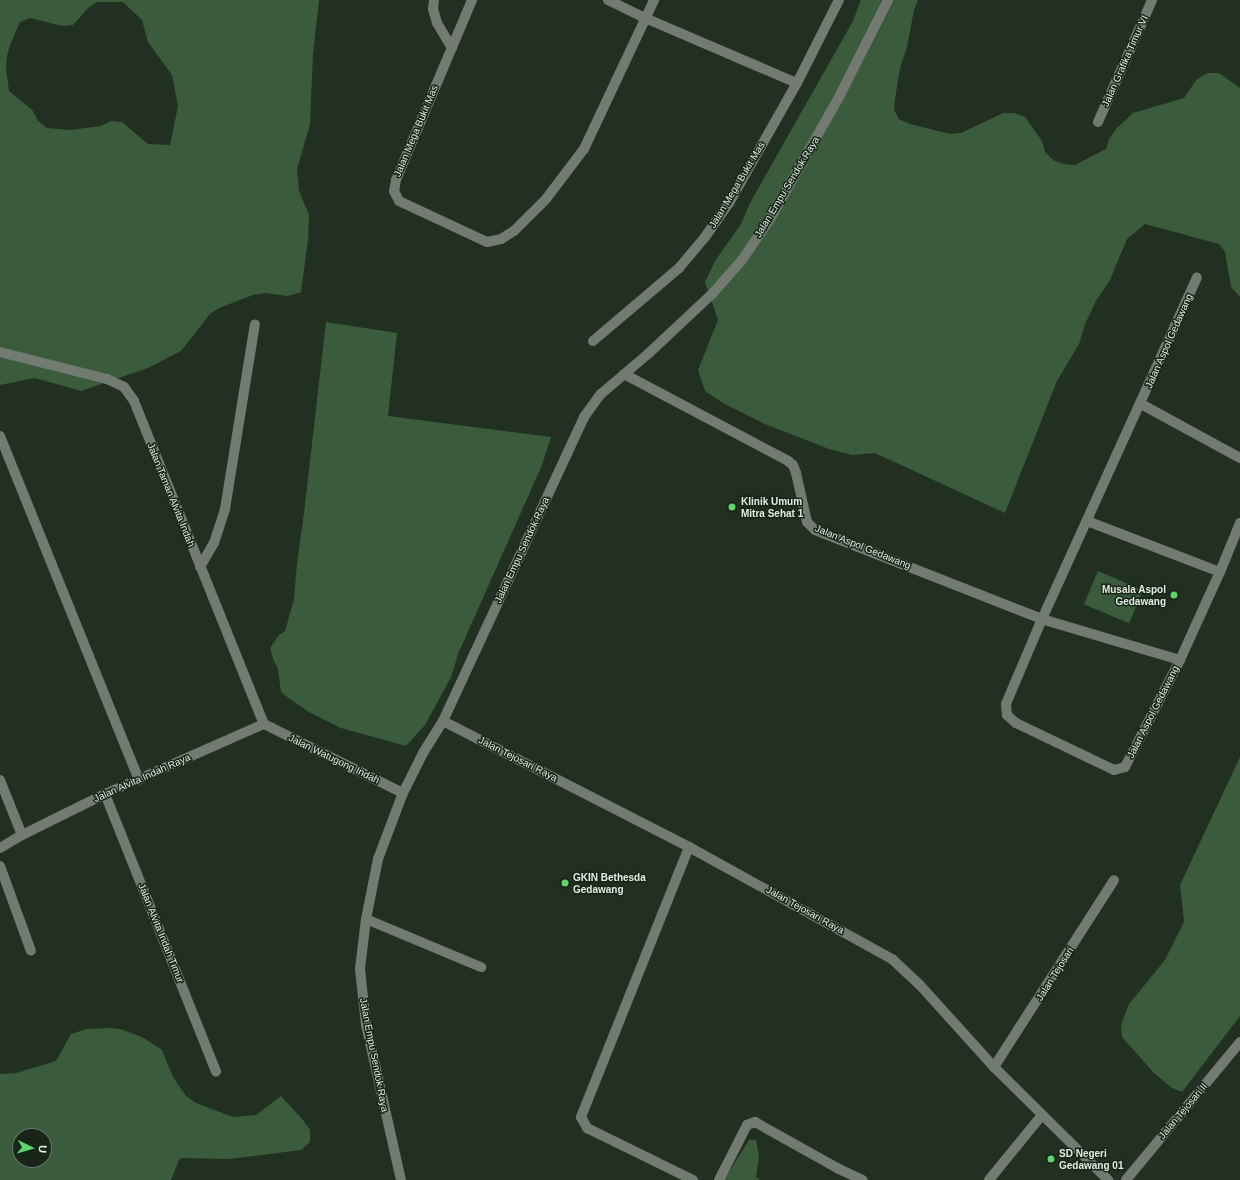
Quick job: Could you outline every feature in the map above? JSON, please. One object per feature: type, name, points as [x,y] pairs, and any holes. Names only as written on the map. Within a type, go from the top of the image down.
[{"type":"street","points":[[434,0],[433,10],[437,23],[452,48]]},
{"type":"street","name":"Jalan Mega Bukit Mas","points":[[472,0],[396,180],[394,191],[399,201],[487,242],[501,239],[514,232],[546,199],[584,149],[654,0]]},
{"type":"street","points":[[608,0],[646,18],[797,83]]},
{"type":"street","name":"Jalan Mega Bukit Mas","points":[[593,341],[679,268],[705,237],[729,203],[797,83],[839,0]]},
{"type":"street","name":"Jalan Empu Sendok Raya","points":[[401,1180],[368,1033],[361,993],[360,969],[366,919],[378,859],[403,793],[423,753],[443,721],[584,417],[600,394],[713,293],[742,260],[770,219],[838,99],[888,0]]},
{"type":"street","name":"Jalan Grafika Timur VI","points":[[1098,122],[1152,0]]},
{"type":"street","name":"Jalan Aspol Gedawang","points":[[1197,278],[1042,619],[1006,704],[1007,715],[1016,723],[1114,770],[1120,770],[1125,767],[1180,660],[1220,572],[1240,523]]},
{"type":"street","points":[[200,567],[214,543],[225,509],[255,324]]},
{"type":"street","name":"Jalan Taman Alvita Indah","points":[[0,352],[107,379],[124,387],[134,401],[264,724]]},
{"type":"street","name":"Jalan Aspol Gedawang","points":[[624,374],[788,461],[796,473],[807,522],[815,530],[1042,619],[1180,660]]},
{"type":"street","points":[[1141,404],[1240,458]]},
{"type":"street","points":[[0,436],[139,780]]},
{"type":"street","points":[[1087,520],[1220,572]]},
{"type":"street","name":"Jalan Tejosari Raya","points":[[443,721],[689,847],[892,958],[919,984],[994,1067],[1108,1180]]},
{"type":"street","name":"Jalan Alvita Indah Raya","points":[[0,848],[22,835],[105,794],[264,724]]},
{"type":"street","name":"Jalan Watugong Indah","points":[[264,724],[403,793]]},
{"type":"street","points":[[0,780],[22,835]]},
{"type":"street","name":"Jalan Alvita Indah Timur","points":[[105,794],[216,1072]]},
{"type":"street","points":[[689,847],[582,1117],[583,1123],[587,1128],[692,1180]]},
{"type":"street","points":[[0,866],[31,951]]},
{"type":"street","name":"Jalan Tejosari","points":[[994,1067],[1114,880]]},
{"type":"street","points":[[366,919],[481,967]]},
{"type":"street","name":"Jalan Tejosari II","points":[[1126,1180],[1240,1042]]},
{"type":"street","points":[[989,1180],[1042,1115]]},
{"type":"street","points":[[719,1180],[747,1125],[755,1122],[863,1180]]},
{"type":"green space","points":[[0,0],[319,0],[313,54],[310,124],[297,169],[299,191],[309,215],[308,240],[301,292],[288,296],[266,293],[253,295],[219,308],[210,314],[181,351],[148,368],[81,391],[35,378],[0,385]],"holes":[[[97,2],[123,2],[142,20],[148,42],[172,75],[178,106],[170,145],[148,144],[122,122],[111,121],[101,126],[70,130],[47,128],[38,121],[33,111],[9,91],[6,68],[7,56],[20,22],[30,18],[62,26],[73,25],[88,8]]]},
{"type":"green space","points":[[861,0],[918,0],[914,10],[907,47],[900,68],[895,99],[894,110],[899,119],[910,124],[950,134],[961,133],[1003,113],[1014,113],[1025,117],[1042,141],[1045,152],[1053,160],[1064,164],[1075,165],[1106,149],[1109,139],[1116,129],[1133,113],[1184,98],[1197,79],[1208,73],[1219,73],[1240,88],[1240,297],[1231,287],[1225,252],[1219,244],[1145,224],[1127,239],[1110,280],[1096,301],[1085,324],[1079,344],[1057,381],[1005,513],[875,453],[852,455],[829,449],[765,424],[723,403],[705,391],[698,370],[718,320],[705,282],[715,261],[741,224],[750,203],[853,21]]},
{"type":"green space","points":[[326,322],[397,333],[388,416],[551,437],[542,465],[458,654],[451,677],[425,725],[406,746],[341,728],[309,712],[290,699],[281,692],[278,669],[270,648],[279,635],[285,631],[294,599]]},
{"type":"green space","points":[[1098,571],[1143,590],[1129,623],[1084,604]]},
{"type":"green space","points":[[1240,757],[1240,1016],[1182,1092],[1172,1088],[1154,1073],[1122,1037],[1121,1025],[1129,1004],[1165,960],[1184,922],[1180,885]]},
{"type":"green space","points":[[110,1028],[120,1029],[142,1037],[162,1050],[173,1077],[186,1096],[196,1103],[233,1117],[256,1115],[281,1096],[310,1130],[310,1142],[301,1150],[229,1159],[180,1158],[171,1180],[0,1180],[0,1074],[16,1073],[56,1061],[71,1034],[87,1029]]},
{"type":"green space","points":[[749,1140],[756,1140],[759,1156],[756,1177],[760,1180],[724,1180]]},
{"type":"place","name":"Klinik Umum Mitra Sehat 1","points":[[732,507]]},
{"type":"place","name":"Musala Aspol Gedawang","points":[[1174,595]]},
{"type":"place","name":"GKIN Bethesda Gedawang","points":[[565,883]]},
{"type":"place","name":"SD Negeri Gedawang 01","points":[[1051,1159]]}]
